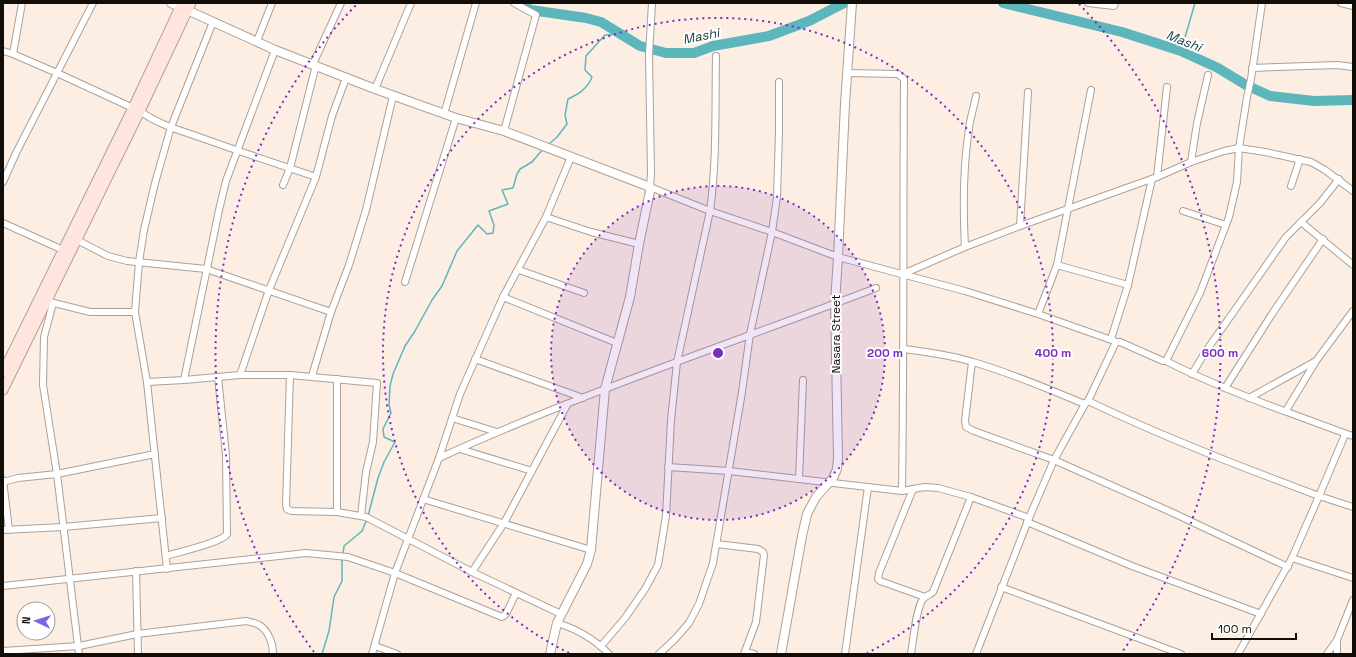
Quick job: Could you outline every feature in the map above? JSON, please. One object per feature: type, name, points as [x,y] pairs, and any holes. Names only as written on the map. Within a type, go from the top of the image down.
[{"type":"main road","points":[[3,390],[76,240],[185,6]]},
{"type":"main road","points":[[3,372],[47,300],[63,250],[136,110]]},
{"type":"street","points":[[12,54],[22,3]]},
{"type":"street","points":[[3,182],[16,153],[93,3]]},
{"type":"street","points":[[170,3],[185,6],[213,22],[275,50],[393,96],[541,145],[710,211],[772,232],[838,257],[965,291],[1114,340],[1166,361],[1192,374],[1249,398],[1353,435]]},
{"type":"street","points":[[257,41],[272,3]]},
{"type":"street","points":[[283,185],[290,168],[315,65],[341,3]]},
{"type":"street","points":[[375,89],[412,3]]},
{"type":"street","points":[[444,114],[476,3]]},
{"type":"street","points":[[504,132],[536,15],[514,3]]},
{"type":"street","points":[[550,654],[557,622],[588,564],[591,550],[605,389],[630,297],[650,191],[649,55],[652,3]]},
{"type":"street","points":[[1088,3],[1114,6],[1115,3]]},
{"type":"street","points":[[1166,361],[1200,293],[1229,217],[1237,182],[1239,148],[1262,3]]},
{"type":"street","points":[[1341,3],[1353,6]]},
{"type":"street","name":"Nasara Street","points":[[781,654],[807,514],[816,497],[830,483],[837,470],[835,303],[847,73],[852,7]]},
{"type":"street","points":[[168,569],[147,382],[136,312],[139,262],[149,207],[171,127],[213,22]]},
{"type":"street","points":[[184,380],[218,210],[226,181],[275,50]]},
{"type":"street","points":[[3,51],[57,73],[171,127],[316,177]]},
{"type":"street","points":[[601,646],[625,618],[645,589],[658,564],[666,516],[671,420],[677,362],[710,211],[715,164],[716,56]]},
{"type":"street","points":[[1252,68],[1337,64],[1353,67]]},
{"type":"street","points":[[847,73],[898,74],[904,79],[904,348],[902,491]]},
{"type":"street","points":[[1191,162],[1197,123],[1208,75]]},
{"type":"street","points":[[240,375],[270,290],[316,177],[332,116],[346,78]]},
{"type":"street","points":[[659,654],[689,623],[699,604],[713,563],[717,544],[750,334],[772,232],[777,197],[779,82]]},
{"type":"street","points":[[976,654],[1001,587],[1054,460],[1086,402],[1114,340],[1155,178],[1167,87]]},
{"type":"street","points":[[1038,314],[1057,265],[1091,90]]},
{"type":"street","points":[[1020,226],[1028,92]]},
{"type":"street","points":[[312,376],[331,312],[349,265],[366,210],[393,96]]},
{"type":"street","points":[[965,247],[964,183],[969,129],[976,96]]},
{"type":"street","points":[[405,282],[456,118]]},
{"type":"street","points":[[903,274],[965,247],[1020,226],[1155,178],[1191,162],[1224,151],[1239,148],[1311,162],[1325,170],[1353,191]]},
{"type":"street","points":[[372,654],[395,573],[439,458],[460,394],[503,297],[519,270],[546,217],[571,157]]},
{"type":"street","points":[[1291,186],[1300,159]]},
{"type":"street","points":[[1192,374],[1204,354],[1286,237],[1339,180]]},
{"type":"street","points":[[1183,211],[1226,225]]},
{"type":"street","points":[[546,217],[591,232],[639,244]]},
{"type":"street","points":[[1301,222],[1353,265]]},
{"type":"street","points":[[3,223],[63,250]]},
{"type":"street","points":[[1225,388],[1272,314],[1323,239]]},
{"type":"street","points":[[76,240],[108,256],[127,261],[206,269],[331,312]]},
{"type":"street","points":[[1057,265],[1128,285]]},
{"type":"street","points":[[519,270],[584,293]]},
{"type":"street","points":[[439,458],[497,432],[605,389],[808,312],[876,288]]},
{"type":"street","points":[[503,297],[617,343]]},
{"type":"street","points":[[79,654],[57,474],[43,385],[44,337],[47,300],[90,312],[136,312]]},
{"type":"street","points":[[1287,412],[1287,409],[1316,361],[1353,311]]},
{"type":"street","points":[[904,348],[972,362],[1026,379],[1086,402],[1170,438],[1319,496],[1353,507]]},
{"type":"street","points":[[475,359],[583,398]]},
{"type":"street","points":[[1249,398],[1316,361]]},
{"type":"street","points":[[972,362],[965,421],[966,427],[1054,460],[1171,512],[1288,567]]},
{"type":"street","points":[[147,382],[240,375],[312,376],[375,382],[378,384],[373,442],[366,472],[361,516]]},
{"type":"street","points":[[290,375],[287,509],[291,511],[337,512],[361,516],[472,572],[561,614]]},
{"type":"street","points":[[166,556],[218,541],[227,534],[226,455],[218,377]]},
{"type":"street","points":[[337,512],[338,379]]},
{"type":"street","points":[[799,479],[803,380]]},
{"type":"street","points":[[472,572],[504,523],[566,405]]},
{"type":"street","points":[[452,418],[497,432]]},
{"type":"street","points":[[1238,654],[1288,567],[1344,437],[1344,433]]},
{"type":"street","points":[[460,449],[532,471]]},
{"type":"street","points":[[155,454],[57,474],[18,478],[3,482],[6,530],[64,527],[162,518]]},
{"type":"street","points":[[668,467],[729,471],[902,491],[925,487],[938,488],[971,497],[1028,520],[1132,566],[1261,614]]},
{"type":"street","points":[[845,654],[868,487]]},
{"type":"street","points":[[913,490],[878,579],[925,597]]},
{"type":"street","points":[[911,654],[921,601],[933,592],[971,497]]},
{"type":"street","points":[[423,499],[591,550]]},
{"type":"street","points":[[717,544],[758,549],[763,552],[764,555],[756,622],[745,653],[754,654]]},
{"type":"street","points":[[3,586],[306,553],[348,557],[395,573],[502,617],[506,614],[516,593]]},
{"type":"street","points":[[1292,558],[1353,578]]},
{"type":"street","points":[[136,571],[138,654]]},
{"type":"street","points":[[1001,587],[1181,654]]},
{"type":"street","points":[[1327,654],[1337,640],[1353,600]]},
{"type":"street","points":[[3,651],[79,646],[137,634],[246,621],[260,625],[268,634],[273,645],[273,654]]},
{"type":"street","points":[[557,622],[586,635],[609,654]]},
{"type":"street","points":[[1337,640],[1337,654]]},
{"type":"street","points":[[375,646],[397,654]]},
{"type":"waterway","name":"Mashi","points":[[522,5],[531,10],[586,18],[601,22],[640,46],[666,53],[694,53],[713,46],[769,36],[809,21],[844,3]]},
{"type":"waterway","name":"Mashi","points":[[1003,3],[1122,32],[1181,51],[1218,68],[1246,85],[1270,96],[1314,101],[1353,100]]},
{"type":"waterway","points":[[1181,51],[1195,3]]},
{"type":"waterway","points":[[549,144],[557,137],[567,124],[565,115],[568,99],[582,91],[588,85],[592,77],[585,70],[586,56],[605,35],[620,34]]},
{"type":"waterway","points":[[368,516],[378,478],[384,462],[395,442],[384,437],[383,429],[391,413],[389,405],[390,386],[393,374],[405,346],[442,286],[457,251],[478,225],[487,234],[493,233],[494,225],[489,211],[508,204],[502,190],[513,188],[520,169],[532,162],[543,149]]},
{"type":"waterway","points":[[343,554],[344,546],[362,531],[367,519]]},
{"type":"waterway","points":[[322,654],[329,631],[334,597],[342,581],[342,559]]}]
